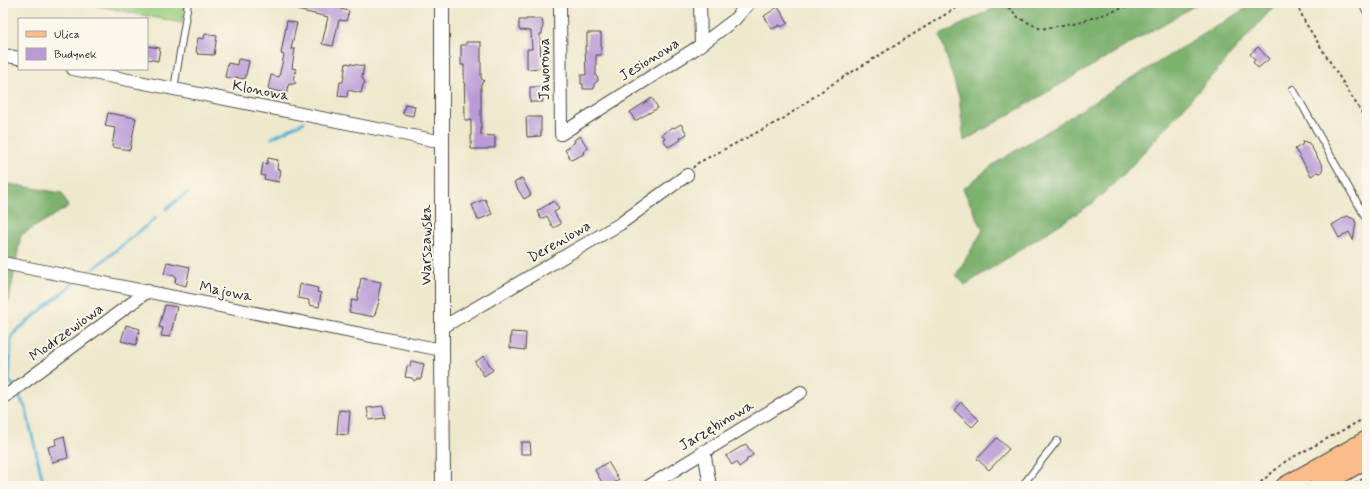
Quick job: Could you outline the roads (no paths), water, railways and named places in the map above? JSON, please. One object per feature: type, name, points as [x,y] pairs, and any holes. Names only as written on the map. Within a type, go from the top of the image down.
[{"type":"main road","points":[[1285,486],[1367,440]]},
{"type":"main road","points":[[1319,486],[1367,459]]},
{"type":"street","name":"Warszawska","points":[[442,3],[442,350],[444,486]]},
{"type":"street","name":"Jaworowa","points":[[560,3],[561,134]]},
{"type":"street","points":[[700,3],[701,45]]},
{"type":"street","name":"Jesionowa","points":[[561,134],[701,45],[734,20],[749,3]]},
{"type":"street","points":[[3,55],[18,58]]},
{"type":"street","name":"Klonowa","points":[[78,70],[443,142]]},
{"type":"street","name":"Dereniowa","points":[[443,327],[620,224],[687,175]]},
{"type":"street","name":"Majowa","points":[[3,263],[442,350]]},
{"type":"street","name":"Modrzewiowa","points":[[3,398],[148,291]]},
{"type":"street","name":"Jarzębinowa","points":[[648,486],[801,392]]},
{"type":"street","points":[[704,451],[710,486]]},
{"type":"lane","points":[[174,89],[188,3]]},
{"type":"lane","points":[[1361,3],[1367,12]]},
{"type":"lane","points":[[1293,90],[1367,220]]},
{"type":"lane","points":[[1022,486],[1057,441]]},
{"type":"waterway","points":[[272,138],[304,122]]},
{"type":"waterway","points":[[166,209],[187,193]]},
{"type":"waterway","points":[[93,269],[156,218]]},
{"type":"waterway","points":[[13,385],[9,381],[11,338],[16,331],[73,284]]},
{"type":"waterway","points":[[3,385],[9,381]]},
{"type":"waterway","points":[[18,394],[26,409],[44,486]]}]
